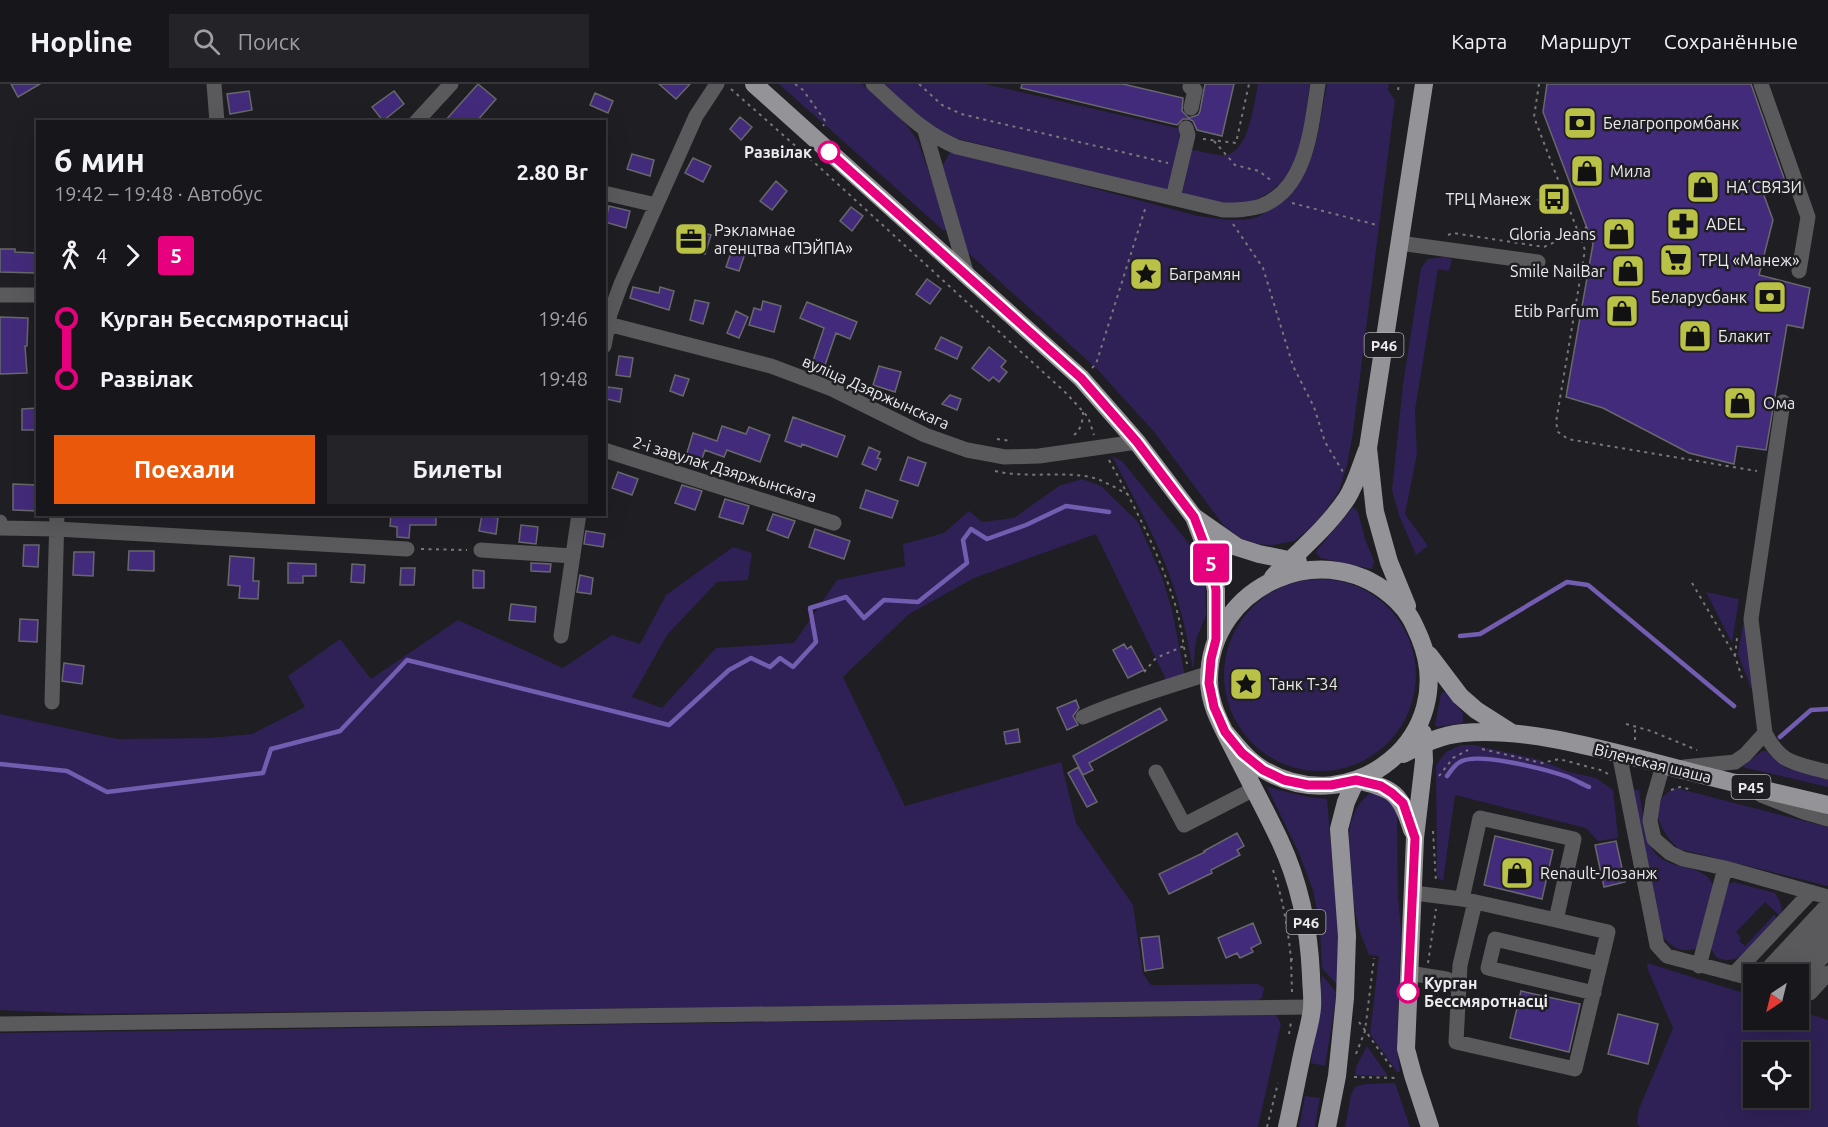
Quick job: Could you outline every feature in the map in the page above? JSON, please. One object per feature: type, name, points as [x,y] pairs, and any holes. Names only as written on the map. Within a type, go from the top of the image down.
[{"type":"main road","points":[[753,84],[1081,378],[1137,442],[1194,517],[1210,559],[1216,590],[1216,639]]},
{"type":"main road","name":"Р46","points":[[1287,1127],[1312,1007],[1309,935],[1298,885],[1281,844],[1214,707],[1209,683],[1211,659],[1216,639],[1232,612],[1291,560],[1343,504],[1368,448],[1424,84]]},
{"type":"main road","name":"Р46","points":[[1225,732],[1242,753],[1263,770],[1284,780],[1308,785],[1331,785],[1356,780],[1378,770],[1396,757],[1414,735],[1429,690],[1429,672],[1425,650],[1389,562],[1375,512],[1368,448]]},
{"type":"main road","points":[[1194,517],[1237,547],[1322,570]]},
{"type":"main road","name":"Р46","points":[[1268,582],[1292,573],[1322,570],[1350,575],[1383,587],[1410,614]]},
{"type":"main road","name":"Р45","points":[[1425,650],[1460,696],[1476,710],[1512,733]]},
{"type":"main road","points":[[1423,713],[1424,761],[1415,838],[1414,893],[1418,975],[1406,1049],[1430,1127]]},
{"type":"main road","name":"Р45","points":[[1396,757],[1439,737],[1463,733],[1512,733]]},
{"type":"main road","name":"Віленская шаша","points":[[1512,733],[1619,753],[1725,781],[1828,804]]},
{"type":"main road","points":[[1356,780],[1381,786],[1403,803],[1415,838]]},
{"type":"main road","name":"Р46","points":[[1327,1127],[1337,1076],[1345,998],[1347,936],[1339,829],[1346,802],[1356,780]]},
{"type":"street","points":[[214,84],[217,120]]},
{"type":"street","points":[[418,120],[451,84]]},
{"type":"street","points":[[606,324],[621,284],[696,116],[717,84]]},
{"type":"street","points":[[873,84],[926,131],[957,147],[1223,210],[1242,210],[1261,206],[1277,196],[1293,180],[1303,161],[1309,138],[1318,84]]},
{"type":"street","points":[[1761,84],[1808,217],[1799,271]]},
{"type":"street","points":[[1185,85],[1195,90],[1191,108]]},
{"type":"street","points":[[926,131],[967,275]]},
{"type":"street","points":[[1173,198],[1187,132]]},
{"type":"street","points":[[606,193],[656,205]]},
{"type":"street","points":[[1399,243],[1538,262]]},
{"type":"street","points":[[0,295],[36,295]]},
{"type":"street","name":"вуліца Дзяржынскага","points":[[606,324],[771,366],[832,389],[925,435],[967,450],[1005,457],[1039,456],[1137,442]]},
{"type":"street","points":[[1784,402],[1750,619],[1765,733],[1773,749],[1787,761],[1828,772]]},
{"type":"street","name":"2-і завулак Дзяржынскага","points":[[606,451],[834,522]]},
{"type":"street","points":[[561,636],[579,516]]},
{"type":"street","points":[[0,522],[0,528],[57,522],[407,549]]},
{"type":"street","points":[[52,702],[57,522]]},
{"type":"street","points":[[481,550],[573,556]]},
{"type":"street","points":[[1083,717],[1117,702],[1210,673]]},
{"type":"street","points":[[1765,733],[1745,755],[1735,762],[1669,767],[1653,800],[1650,821],[1654,839],[1670,853],[1683,859],[1725,868],[1828,897]]},
{"type":"street","points":[[1619,753],[1657,945],[1667,956],[1743,976]]},
{"type":"street","points":[[1156,772],[1184,825],[1254,789]]},
{"type":"street","points":[[1725,781],[1795,809],[1828,819]]},
{"type":"street","points":[[1414,893],[1468,900],[1608,932],[1575,1069],[1456,1042],[1460,965],[1468,900],[1480,818],[1574,839],[1556,920]]},
{"type":"street","points":[[1699,966],[1725,868]]},
{"type":"street","points":[[1734,974],[1811,892]]},
{"type":"street","points":[[1772,964],[1828,904]]},
{"type":"street","points":[[1789,964],[1828,920]]},
{"type":"street","points":[[1803,964],[1828,936]]},
{"type":"street","points":[[1594,993],[1488,968],[1490,958],[1495,939],[1600,964]]},
{"type":"street","points":[[1809,981],[1828,951]]},
{"type":"street","points":[[1809,986],[1828,973]]},
{"type":"street","points":[[1418,975],[1460,984]]},
{"type":"street","points":[[0,1024],[1312,1007]]},
{"type":"path","points":[[725,84],[1066,393],[1088,417],[1094,436],[1129,495],[1165,575],[1176,607],[1191,679]]},
{"type":"path","points":[[920,84],[942,105],[961,114],[1180,166]]},
{"type":"path","points":[[1187,132],[1214,141],[1236,143],[1249,84]]},
{"type":"path","points":[[1398,90],[1399,84]]},
{"type":"path","points":[[1539,84],[1534,117],[1585,250],[1556,422],[1558,432],[1568,439],[1772,474]]},
{"type":"path","points":[[1081,378],[1096,364],[1150,193]]},
{"type":"path","points":[[1537,200],[1554,199]]},
{"type":"path","points":[[1223,210],[1263,268],[1293,366],[1314,406],[1325,442],[1346,477]]},
{"type":"path","points":[[1364,223],[1377,225]]},
{"type":"path","points":[[1440,237],[1453,233],[1544,247],[1587,228]]},
{"type":"path","points":[[990,470],[1010,475],[1087,476],[1129,495]]},
{"type":"path","points":[[407,549],[481,550]]},
{"type":"path","points":[[1692,583],[1735,656],[1744,685]]},
{"type":"path","points":[[1144,672],[1151,662],[1160,656],[1184,646]]},
{"type":"path","points":[[1626,724],[1699,750]]},
{"type":"path","points":[[1438,777],[1453,758],[1476,748],[1542,763],[1559,759],[1604,771],[1612,778]]},
{"type":"path","points":[[1670,791],[1680,788],[1696,792]]},
{"type":"path","points":[[1418,975],[1438,895],[1433,822]]},
{"type":"path","points":[[1273,869],[1289,932],[1293,1008],[1288,1043]]},
{"type":"path","points":[[1355,1059],[1365,1031],[1374,958]]},
{"type":"path","points":[[1291,959],[1311,968]]},
{"type":"path","points":[[1337,1076],[1399,1078],[1365,1031],[1345,998]]},
{"type":"path","points":[[1267,1127],[1280,1076]]},
{"type":"shaded area","points":[[779,84],[862,84],[905,123],[918,141],[948,228],[944,231]]},
{"type":"shaded area","points":[[884,84],[985,84],[1181,129],[1172,184],[1165,190],[951,137],[926,123]]},
{"type":"shaded area","points":[[1258,84],[1310,84],[1301,145],[1290,171],[1267,194],[1248,202],[1221,204],[1182,194],[1192,150],[1226,155],[1234,152],[1240,145],[1249,126]]},
{"type":"shaded area","points":[[1327,84],[1389,84],[1388,90],[1395,100],[1353,432],[1339,491],[1324,513],[1294,541],[1273,545],[1257,544],[1242,539],[1224,526],[1155,433],[1098,370],[966,251],[950,201],[943,165],[950,152],[958,152],[1198,216],[1243,220],[1262,214],[1274,207],[1299,183],[1313,153]]},
{"type":"shaded area","points":[[1445,257],[1452,259],[1449,271],[1438,269],[1415,410],[1417,454],[1405,514],[1428,546],[1416,555],[1399,515],[1392,490],[1403,385],[1421,268],[1428,259]]},
{"type":"shaded area","points":[[1112,456],[1122,461],[1199,559],[1205,581],[1206,615],[1196,640],[1193,669],[1180,609],[1169,574],[1150,529]]},
{"type":"shaded area","points":[[1082,479],[1101,486],[1138,522],[1162,577],[1172,610],[1185,676],[1168,684],[1096,534],[974,578],[909,614],[843,677],[905,806],[1061,762],[1076,823],[1133,905],[1143,974],[1151,985],[1258,984],[1264,988],[1262,998],[1255,1002],[91,1014],[0,1010],[0,714],[117,739],[209,738],[252,734],[305,707],[288,676],[340,639],[371,679],[458,620],[563,668],[612,635],[640,644],[666,595],[733,547],[752,553],[748,580],[717,582],[667,635],[632,697],[662,708],[716,648],[794,643],[837,580],[905,566],[903,544],[944,533],[969,511],[982,522],[1014,518],[1059,486]]},
{"type":"shaded area","points":[[1353,507],[1358,512],[1374,561],[1372,569],[1321,558],[1316,553]]},
{"type":"shaded area","points":[[1329,579],[1339,580],[1365,590],[1381,600],[1395,614],[1409,638],[1415,656],[1415,694],[1409,712],[1395,736],[1381,750],[1357,764],[1339,770],[1311,771],[1301,770],[1275,760],[1259,750],[1245,736],[1231,712],[1225,694],[1224,666],[1225,656],[1235,630],[1245,614],[1259,600],[1283,586],[1301,580]]},
{"type":"shaded area","points":[[1706,592],[1739,599],[1732,643]]},
{"type":"shaded area","points":[[1744,619],[1754,696],[1738,654]]},
{"type":"shaded area","points":[[1443,692],[1447,693],[1463,713],[1463,723],[1438,727],[1435,725]]},
{"type":"shaded area","points":[[1461,745],[1474,745],[1540,760],[1569,772],[1596,778],[1613,790],[1618,838],[1598,841],[1586,828],[1455,795],[1443,881],[1437,877],[1436,765],[1446,752]]},
{"type":"shaded area","points":[[1762,751],[1766,751],[1786,768],[1828,779],[1828,787],[1742,767]]},
{"type":"shaded area","points":[[1267,787],[1327,799],[1339,941],[1338,986],[1322,968],[1320,926],[1313,890],[1298,851]]},
{"type":"shaded area","points":[[1676,788],[1828,827],[1828,886],[1679,849],[1661,826],[1657,809],[1666,794]]},
{"type":"shaded area","points":[[1634,790],[1639,790],[1648,840],[1655,853],[1671,863],[1705,875],[1715,891],[1699,947],[1682,950],[1672,946],[1660,933]]},
{"type":"shaded area","points":[[1372,792],[1387,799],[1397,814],[1398,898],[1401,930],[1397,1047],[1400,1072],[1397,1072],[1370,1034],[1379,956],[1369,955],[1361,933],[1355,911],[1350,873],[1351,822],[1360,803]]},
{"type":"shaded area","points":[[1734,882],[1775,893],[1781,904],[1782,913],[1781,917],[1765,902],[1736,932],[1741,938],[1739,941],[1745,946],[1774,915],[1779,920],[1751,949],[1735,959],[1726,960],[1716,957],[1711,949],[1728,884]]},
{"type":"shaded area","points":[[1647,963],[1743,993],[1743,1030],[1809,1030],[1809,1014],[1828,1020],[1828,1127],[1640,1127],[1637,1123],[1639,1109],[1673,1028]]},
{"type":"shaded area","points":[[1322,975],[1337,993],[1325,1066],[1311,1063]]},
{"type":"shaded area","points":[[1276,1015],[1281,1024],[1258,1127],[0,1127],[0,1033]]},
{"type":"shaded area","points":[[1367,1046],[1388,1076],[1355,1075],[1356,1067]]},
{"type":"shaded area","points":[[1395,1083],[1410,1127],[1345,1127],[1351,1095],[1355,1087],[1365,1084]]},
{"type":"shaded area","points":[[1305,1096],[1320,1098],[1315,1127],[1299,1127]]},
{"type":"building","points":[[11,84],[40,84],[18,97]]},
{"type":"building","points":[[478,84],[496,99],[478,120],[446,120]]},
{"type":"building","points":[[659,84],[690,84],[676,99]]},
{"type":"building","points":[[1022,84],[1123,84],[1183,98],[1182,111],[1189,118],[1198,115],[1200,111],[1205,84],[1234,84],[1222,136],[1197,130],[1193,121],[1189,119],[1183,119],[1177,125],[1021,88]]},
{"type":"building","name":"ТРЦ «Манеж»","points":[[1547,84],[1751,84],[1785,181],[1762,190],[1773,220],[1759,275],[1810,288],[1803,328],[1787,325],[1766,450],[1737,446],[1734,464],[1689,453],[1603,408],[1566,397],[1593,244],[1543,112]]},
{"type":"building","points":[[249,91],[252,110],[230,114],[227,94]]},
{"type":"building","points":[[394,91],[404,104],[384,120],[372,107]]},
{"type":"building","points":[[595,93],[613,101],[608,113],[590,105]]},
{"type":"building","points":[[740,117],[752,127],[741,140],[730,129]]},
{"type":"building","points":[[632,154],[654,160],[650,176],[627,169]]},
{"type":"building","points":[[693,158],[711,166],[703,182],[685,173]]},
{"type":"building","points":[[776,181],[787,191],[772,210],[760,201]]},
{"type":"building","points":[[609,206],[630,211],[626,228],[606,222]]},
{"type":"building","points":[[851,207],[863,216],[852,231],[840,221]]},
{"type":"building","points":[[698,231],[711,235],[705,254],[693,251]]},
{"type":"building","points":[[734,244],[747,248],[739,271],[726,267]]},
{"type":"building","points":[[0,249],[36,253],[36,273],[0,272]]},
{"type":"building","points":[[927,279],[941,289],[930,304],[916,294]]},
{"type":"building","points":[[633,287],[659,293],[660,287],[674,291],[669,310],[630,298]]},
{"type":"building","points":[[695,300],[709,303],[703,324],[690,320]]},
{"type":"building","points":[[763,301],[781,306],[774,332],[749,325],[754,308],[761,310]]},
{"type":"building","points":[[807,302],[857,322],[850,339],[836,333],[824,368],[812,364],[824,328],[800,318]]},
{"type":"building","points":[[736,311],[748,317],[739,338],[727,333]]},
{"type":"building","points":[[0,317],[28,318],[27,346],[25,346],[27,373],[0,374]]},
{"type":"building","points":[[941,337],[962,347],[957,359],[935,349]]},
{"type":"building","points":[[989,347],[1006,361],[1001,367],[1007,372],[999,382],[993,377],[989,381],[972,368]]},
{"type":"building","points":[[619,356],[633,358],[630,377],[616,375]]},
{"type":"building","points":[[879,366],[901,372],[895,392],[873,385]]},
{"type":"building","points":[[675,375],[689,379],[683,396],[670,391]]},
{"type":"building","points":[[608,387],[622,389],[620,402],[606,399]]},
{"type":"building","points":[[950,395],[961,399],[957,410],[942,404]]},
{"type":"building","points":[[36,408],[36,430],[22,430],[22,409]]},
{"type":"building","points":[[793,417],[845,436],[837,457],[802,444],[801,447],[785,441]]},
{"type":"building","points":[[722,426],[746,434],[749,427],[770,435],[760,462],[727,450],[724,457],[705,450],[701,462],[686,456],[693,433],[717,441]]},
{"type":"building","points":[[869,447],[880,452],[877,458],[881,459],[876,470],[862,464]]},
{"type":"building","points":[[908,457],[926,463],[918,486],[900,480]]},
{"type":"building","points":[[618,472],[638,479],[632,495],[612,488]]},
{"type":"building","points":[[13,484],[36,485],[36,511],[13,510]]},
{"type":"building","points":[[682,485],[702,491],[695,510],[675,503]]},
{"type":"building","points":[[866,490],[898,501],[892,518],[860,508]]},
{"type":"building","points":[[725,499],[749,506],[743,524],[719,517]]},
{"type":"building","points":[[773,514],[795,521],[788,538],[767,530]]},
{"type":"building","points":[[391,516],[436,516],[436,525],[410,525],[409,538],[397,537],[397,527],[390,526]]},
{"type":"building","points":[[482,516],[498,518],[496,534],[479,531]]},
{"type":"building","points":[[521,525],[538,527],[536,544],[519,542]]},
{"type":"building","points":[[815,529],[850,541],[844,559],[809,547]]},
{"type":"building","points":[[586,531],[605,534],[603,547],[584,544]]},
{"type":"building","points":[[24,545],[39,545],[38,567],[23,566]]},
{"type":"building","points":[[129,551],[154,551],[154,571],[128,570]]},
{"type":"building","points":[[74,552],[94,552],[93,576],[73,575]]},
{"type":"building","points":[[230,556],[254,558],[253,581],[259,581],[258,599],[239,598],[240,586],[228,585]]},
{"type":"building","points":[[288,563],[316,564],[316,576],[303,576],[303,583],[288,583]]},
{"type":"building","points":[[531,563],[551,564],[550,572],[531,571]]},
{"type":"building","points":[[352,564],[365,565],[364,583],[351,582]]},
{"type":"building","points":[[401,568],[415,568],[414,585],[400,585]]},
{"type":"building","points":[[473,570],[484,571],[484,588],[473,588]]},
{"type":"building","points":[[580,575],[593,578],[591,594],[577,592]]},
{"type":"building","points":[[511,604],[536,607],[535,622],[509,620]]},
{"type":"building","points":[[20,619],[38,620],[37,642],[19,641]]},
{"type":"building","points":[[1124,644],[1127,649],[1131,646],[1144,670],[1128,678],[1113,650]]},
{"type":"building","points":[[64,663],[84,666],[82,684],[62,681]]},
{"type":"building","points":[[1076,700],[1079,708],[1073,716],[1078,725],[1067,730],[1057,708]]},
{"type":"building","points":[[1160,708],[1167,720],[1089,763],[1093,770],[1083,775],[1073,756]]},
{"type":"building","points":[[1018,729],[1020,742],[1006,744],[1004,732]]},
{"type":"building","points":[[1078,767],[1097,802],[1087,807],[1068,773]]},
{"type":"building","points":[[1237,833],[1244,846],[1237,850],[1240,855],[1211,870],[1212,873],[1169,894],[1159,874],[1205,852]]},
{"type":"building","name":"Renault-Лозанж","points":[[1495,836],[1553,850],[1542,899],[1484,885]]},
{"type":"building","points":[[1616,841],[1625,882],[1604,887],[1595,845]]},
{"type":"building","points":[[1253,923],[1261,943],[1251,948],[1253,952],[1240,958],[1237,953],[1226,958],[1218,938]]},
{"type":"building","points":[[1159,936],[1163,968],[1145,971],[1141,938]]},
{"type":"building","points":[[1521,991],[1580,1004],[1569,1052],[1510,1038]]},
{"type":"building","points":[[1618,1014],[1658,1024],[1648,1064],[1608,1054]]},
{"type":"waterway","points":[[0,764],[67,771],[107,792],[263,773],[271,749],[340,731],[407,660],[669,725],[729,670],[751,658],[770,667],[780,658],[793,667],[816,642],[810,608],[846,597],[864,618],[884,600],[918,602],[967,563],[963,540],[971,529],[987,539],[1026,525],[1066,506],[1109,512]]},
{"type":"waterway","points":[[1460,636],[1480,634],[1567,582],[1588,585],[1734,706]]},
{"type":"waterway","points":[[1780,737],[1811,710],[1828,709]]},
{"type":"waterway","points":[[1447,776],[1454,766],[1469,759],[1496,760],[1545,770],[1589,787]]},
{"type":"bus line","name":"5","points":[[829,152],[1081,378],[1137,442],[1194,517],[1210,559],[1216,590],[1216,639],[1209,683],[1214,707],[1225,732],[1242,753],[1263,770],[1284,780],[1308,785],[1331,785],[1356,780],[1381,786],[1403,803],[1415,838],[1408,992]]},
{"type":"place","name":"Белагропромбанк","points":[[1580,123]]},
{"type":"place","name":"Развілак","points":[[829,152]]},
{"type":"place","name":"Мила","points":[[1587,171]]},
{"type":"place","name":"НАʼСВЯЗИ","points":[[1703,187]]},
{"type":"place","name":"ТРЦ Манеж","points":[[1554,199]]},
{"type":"place","name":"ADEL","points":[[1683,224]]},
{"type":"place","name":"Gloria Jeans","points":[[1619,234]]},
{"type":"place","name":"Рэкламнае агенцтва «ПЭЙПА»","points":[[691,239]]},
{"type":"place","name":"ТРЦ «Манеж»","points":[[1676,260]]},
{"type":"place","name":"Smile NailBar","points":[[1628,271]]},
{"type":"place","name":"Баграмян","points":[[1146,274]]},
{"type":"place","name":"Беларусбанк","points":[[1770,297]]},
{"type":"place","name":"Etib Parfum","points":[[1622,311]]},
{"type":"place","name":"Блакит","points":[[1695,336]]},
{"type":"place","name":"Ома","points":[[1740,403]]},
{"type":"place","name":"Танк Т-34","points":[[1246,684]]},
{"type":"place","name":"Renault-Лозанж","points":[[1517,873]]},
{"type":"place","name":"Курган Бессмяротнасці","points":[[1408,992]]}]
